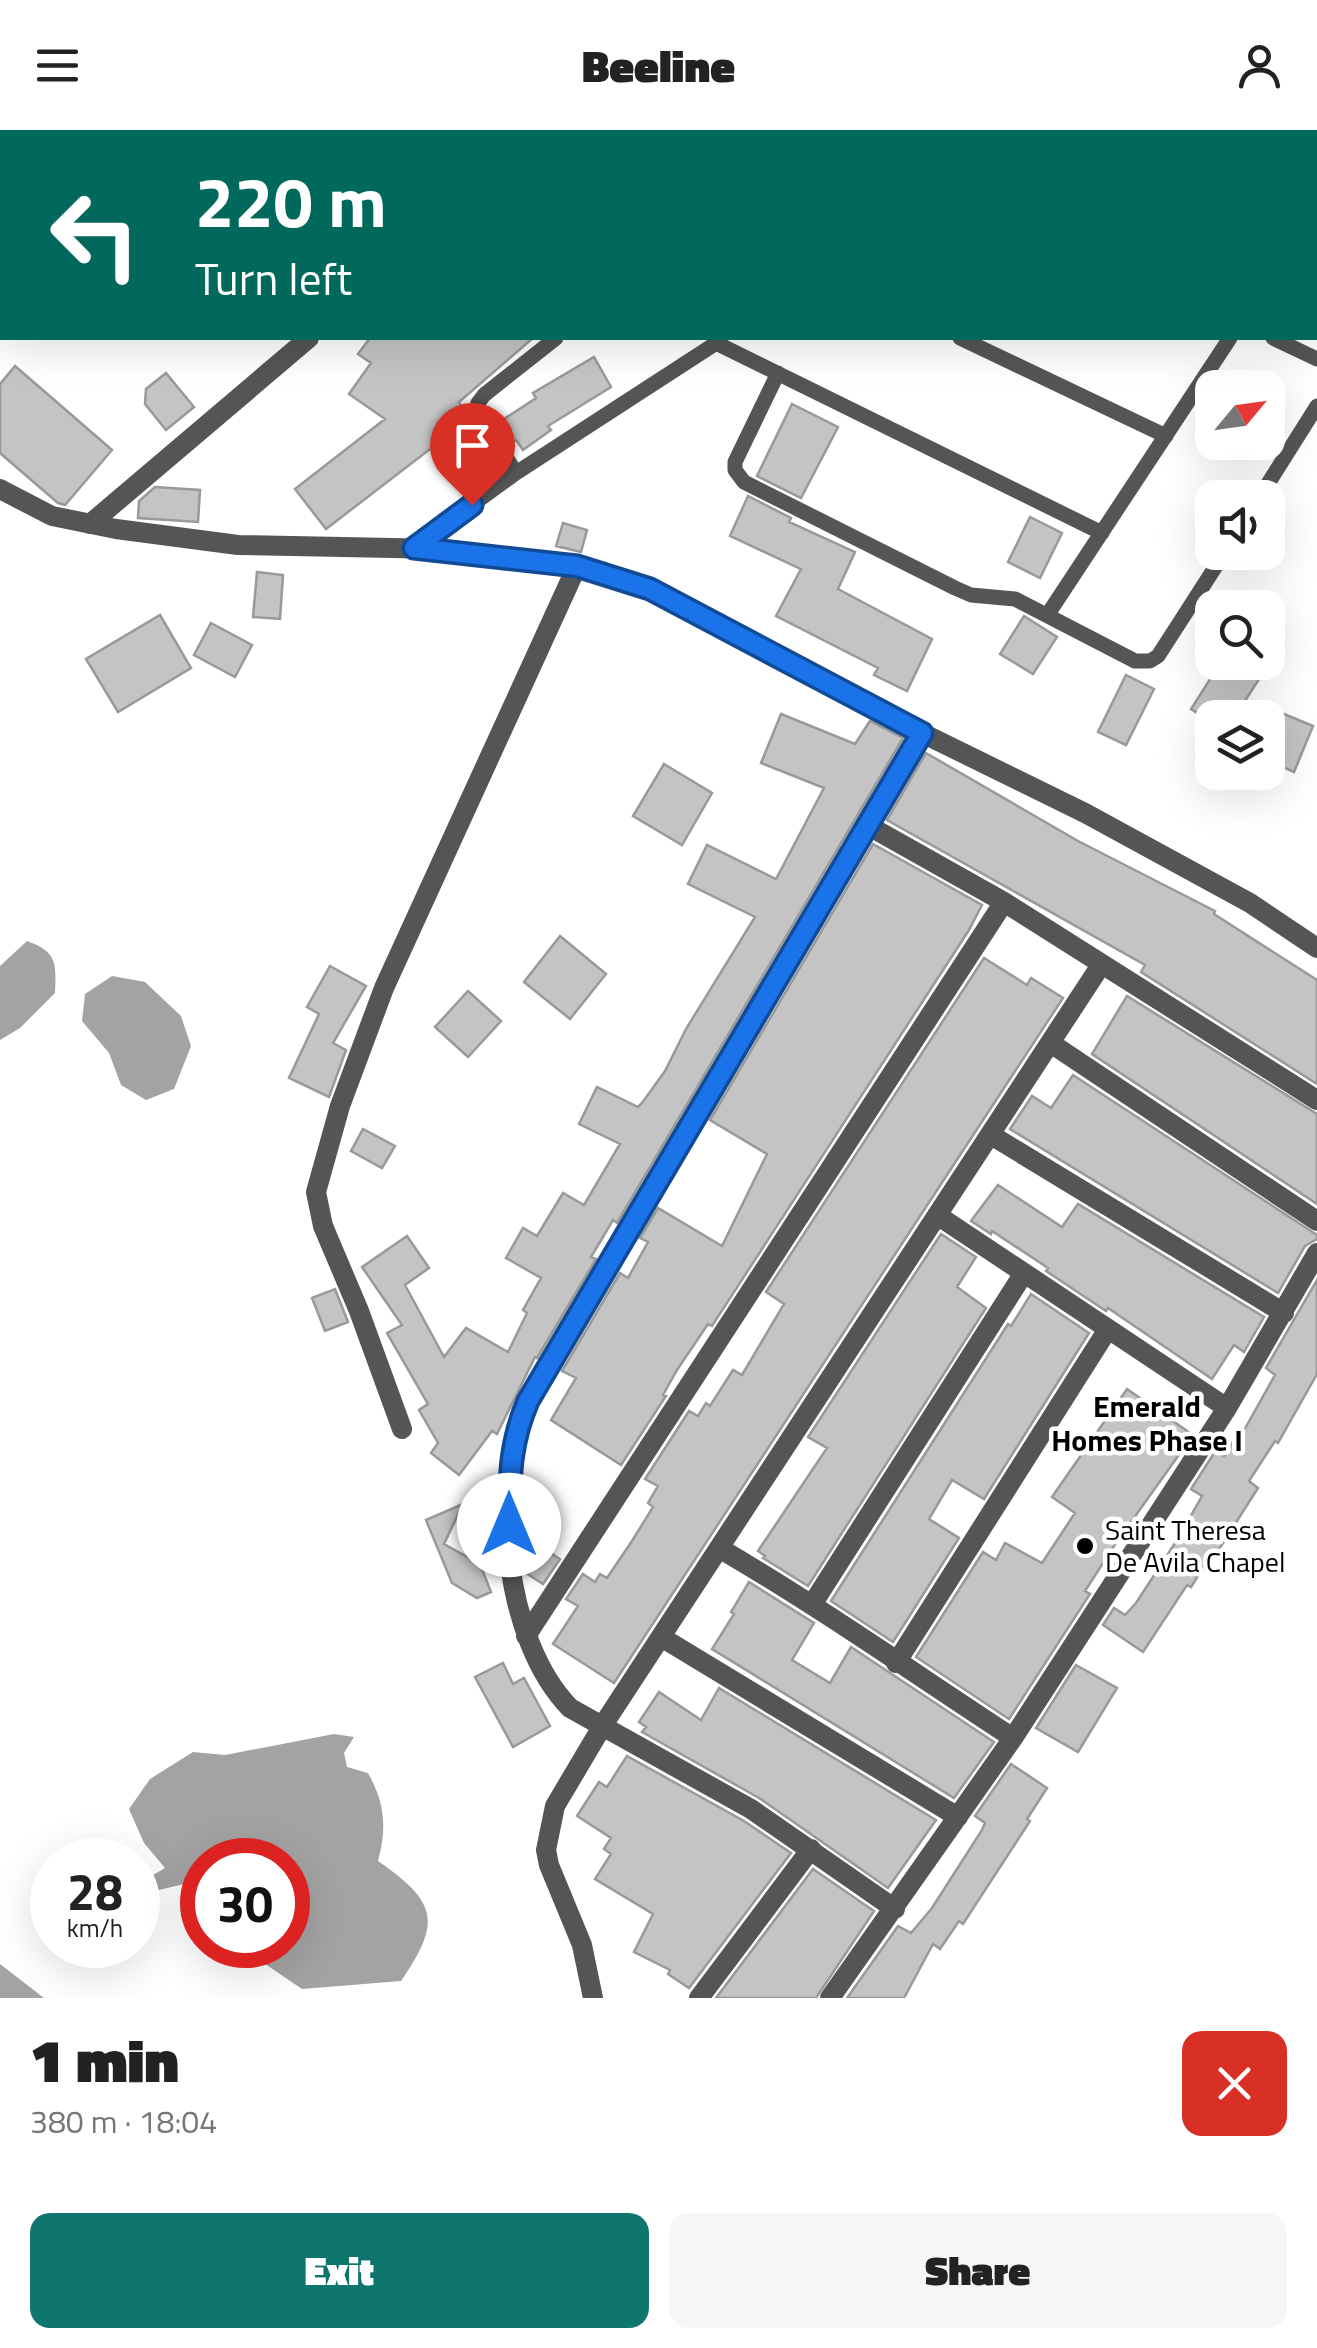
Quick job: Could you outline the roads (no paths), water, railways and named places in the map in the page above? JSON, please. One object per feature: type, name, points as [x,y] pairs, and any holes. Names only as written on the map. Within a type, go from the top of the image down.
[{"type":"street","points":[[90,524],[307,340]]},
{"type":"street","points":[[0,489],[52,516],[90,524],[238,545],[414,548],[577,566],[650,589],[922,733],[1085,813],[1250,903],[1317,948]]},
{"type":"street","points":[[402,1430],[323,1226],[316,1192],[340,1106],[384,988],[577,566]]},
{"type":"street","points":[[895,1909],[750,1810],[570,1708],[557,1694],[546,1680],[526,1636],[511,1582],[510,1468],[515,1432],[528,1401],[922,733]]},
{"type":"street","points":[[868,826],[1004,902],[1317,1100]]},
{"type":"street","points":[[526,1636],[1004,902]]},
{"type":"street","points":[[593,1998],[582,1945],[548,1865],[546,1850],[555,1806],[603,1725],[1101,964]]},
{"type":"street","points":[[1052,1044],[1317,1221]]},
{"type":"street","points":[[991,1134],[1284,1313]]},
{"type":"street","points":[[937,1215],[1228,1408]]},
{"type":"street","points":[[830,1998],[1013,1738],[1228,1408],[1317,1254]]},
{"type":"street","points":[[813,1603],[1024,1273]]},
{"type":"street","points":[[896,1663],[1108,1330]]},
{"type":"street","points":[[719,1548],[813,1603],[896,1663],[1013,1738]]},
{"type":"street","points":[[662,1637],[958,1817]]},
{"type":"street","points":[[700,1998],[811,1849]]},
{"type":"lane","points":[[516,473],[479,414],[478,404],[553,340]]},
{"type":"lane","points":[[414,548],[516,473],[720,340],[778,373],[1102,532]]},
{"type":"lane","points":[[964,340],[1166,436]]},
{"type":"lane","points":[[1048,614],[1229,340]]},
{"type":"lane","points":[[1277,340],[1317,359]]},
{"type":"lane","points":[[778,373],[736,462],[744,482],[955,588],[971,595],[1015,599],[1135,662],[1150,660],[1170,640],[1213,570]]},
{"type":"lane","points":[[1270,480],[1317,406]]},
{"type":"place","name":"Saint Theresa De Avila Chapel","points":[[1085,1546]]},
{"type":"district","name":"Emerald Homes Phase I","points":[[1147,1424]]}]
